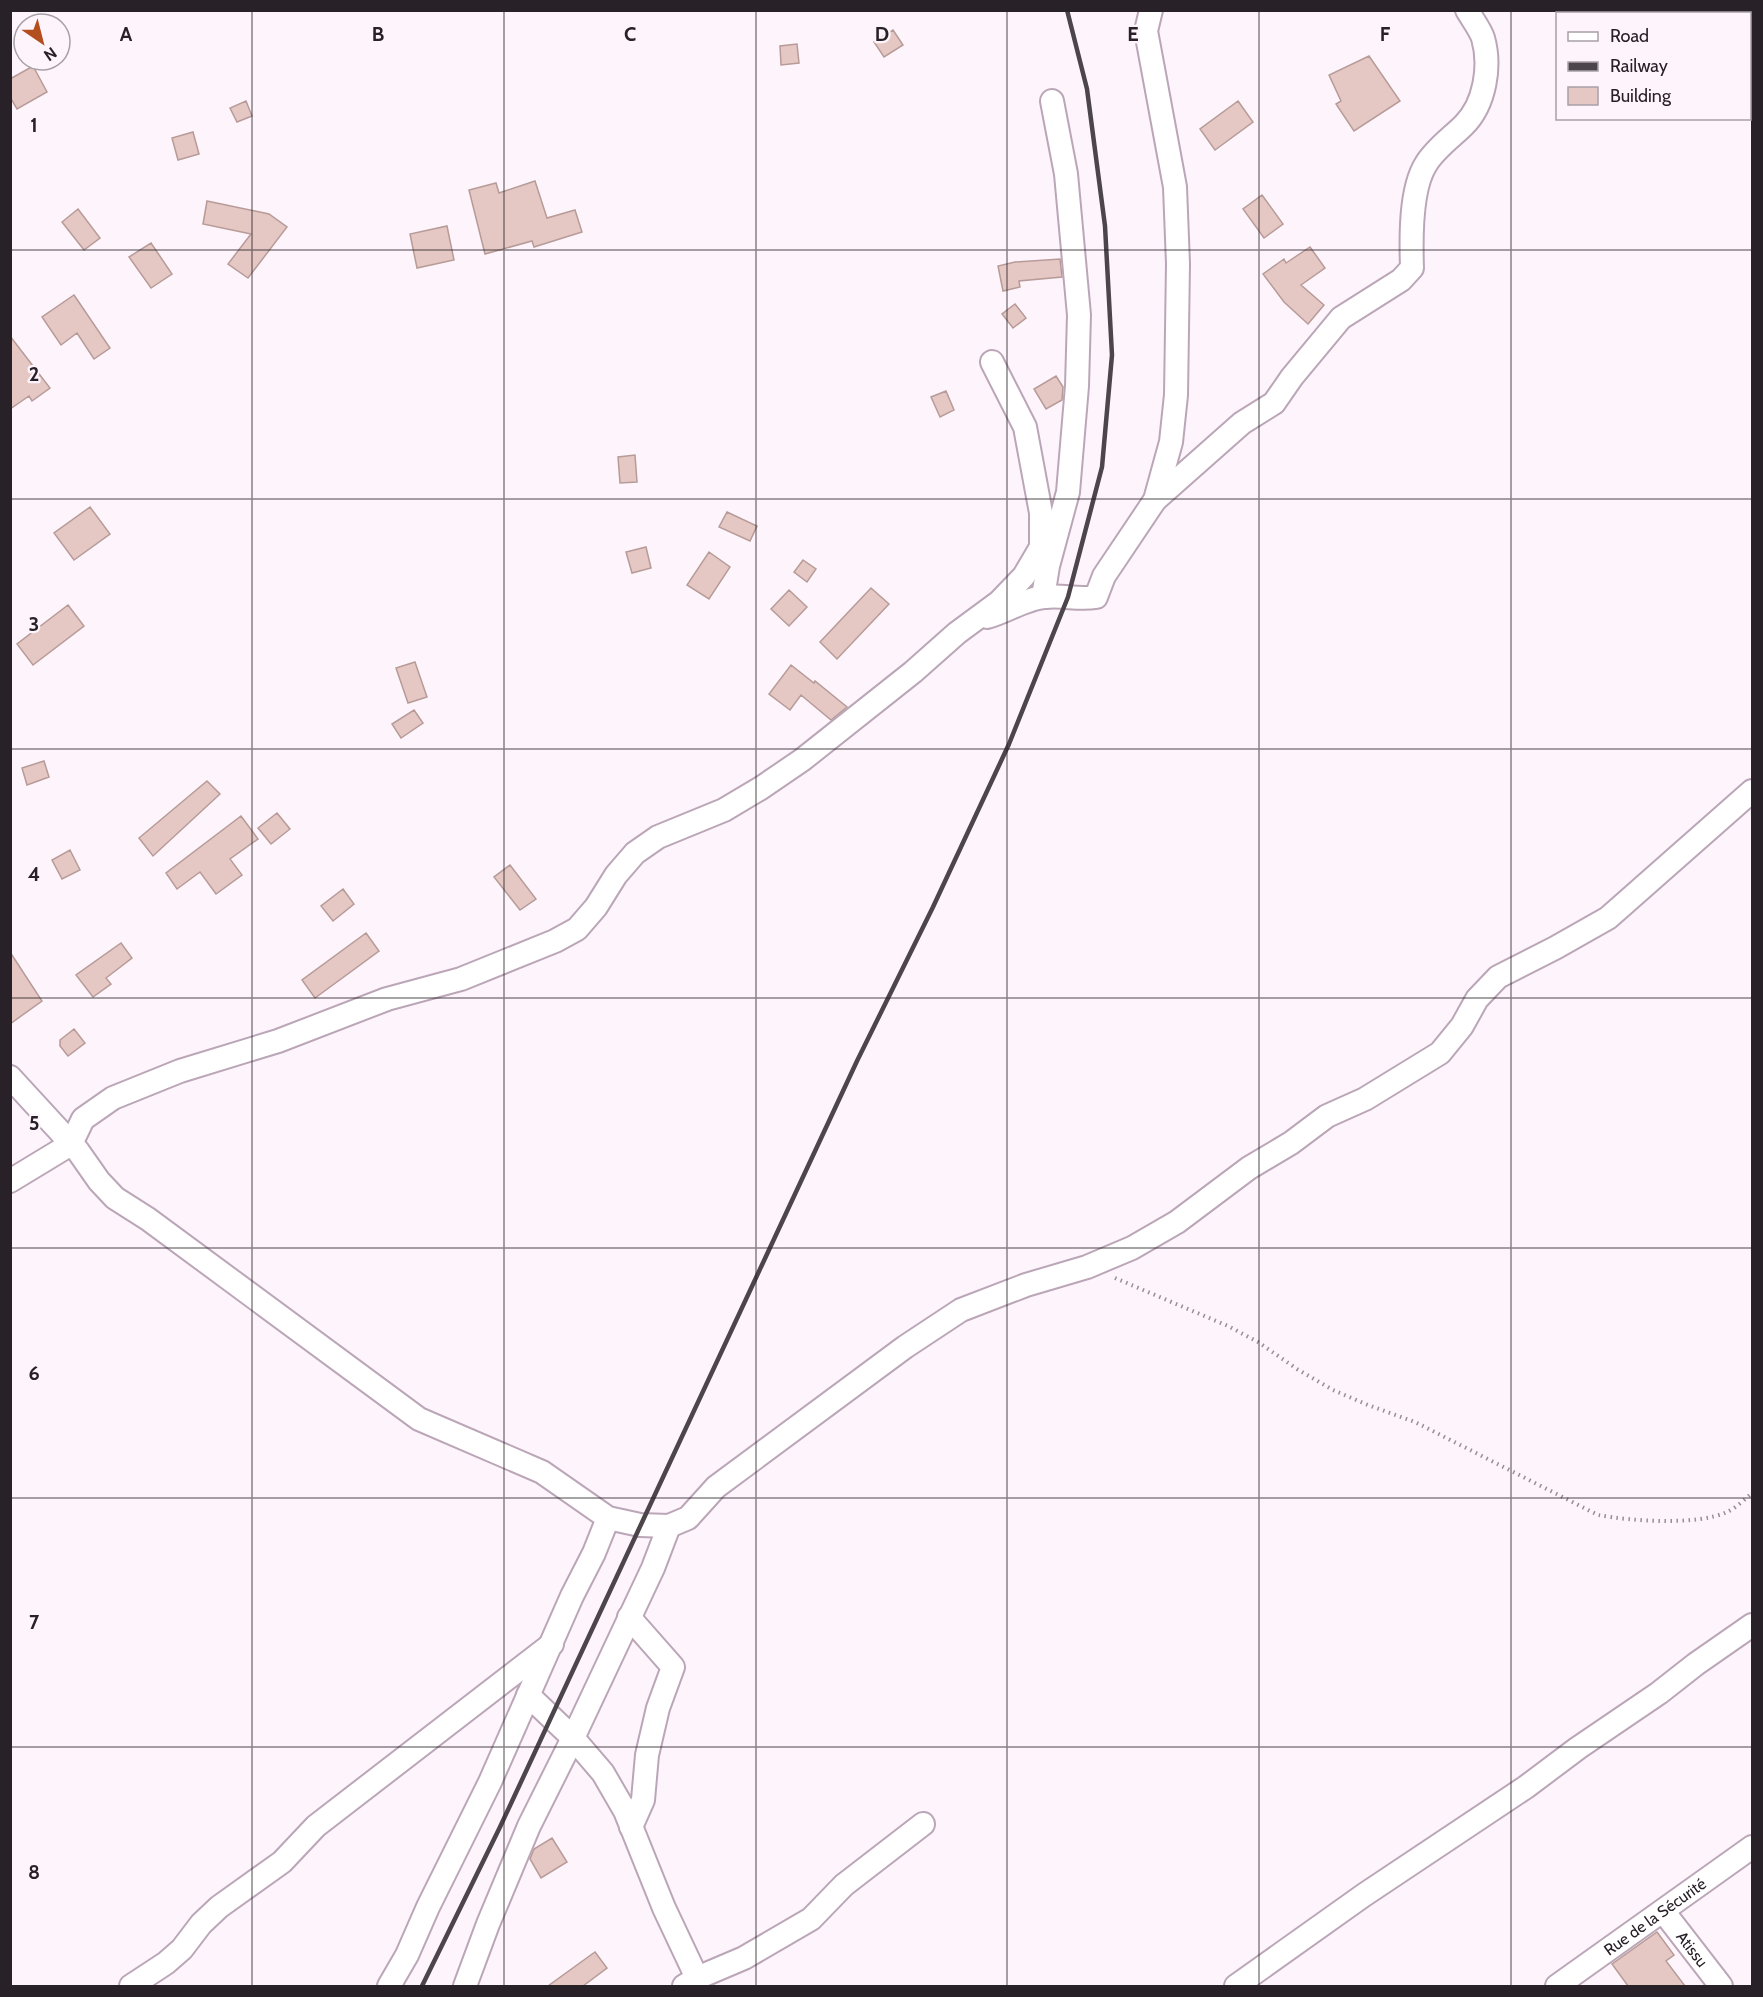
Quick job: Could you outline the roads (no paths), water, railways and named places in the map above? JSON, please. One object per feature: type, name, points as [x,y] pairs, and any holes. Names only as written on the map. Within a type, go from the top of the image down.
[{"type":"street","points":[[1151,10],[1146,31],[1175,187],[1178,264],[1176,394],[1171,442],[1155,500]]},
{"type":"street","points":[[974,621],[1042,597],[1068,597],[1081,600],[1096,597],[1104,576],[1155,500],[1242,423],[1274,403],[1292,377],[1341,318],[1401,280],[1412,268],[1414,197],[1425,164],[1449,137],[1466,123],[1480,102],[1486,70],[1483,38],[1467,10]]},
{"type":"street","points":[[1042,597],[1068,492],[1077,386],[1079,315],[1066,174],[1052,101]]},
{"type":"street","points":[[10,1181],[71,1144],[83,1119],[113,1098],[180,1071],[278,1041],[387,999],[461,979],[555,941],[577,929],[596,907],[616,874],[635,854],[658,837],[724,810],[802,760],[999,602],[1024,576],[1041,548],[1041,513],[1025,427],[992,362]]},
{"type":"street","points":[[10,1077],[71,1144],[115,1198],[148,1219],[418,1419],[542,1472],[608,1518],[640,1525],[669,1526],[688,1518],[716,1487],[905,1347],[961,1310],[1087,1267],[1132,1248],[1177,1222],[1250,1168],[1292,1143],[1327,1116],[1365,1099],[1440,1053],[1462,1026],[1477,999],[1498,977],[1608,918],[1752,791]]},
{"type":"street","points":[[389,1986],[407,1955],[428,1907],[490,1782],[608,1518]]},
{"type":"street","points":[[470,1983],[488,1924],[529,1826],[653,1568],[669,1526]]},
{"type":"street","points":[[629,1617],[673,1667],[658,1708],[647,1755],[643,1800],[632,1827]]},
{"type":"street","points":[[1236,1986],[1364,1895],[1526,1787],[1752,1625]]},
{"type":"street","points":[[131,1986],[174,1956],[219,1907],[282,1862],[316,1826],[552,1644]]},
{"type":"street","points":[[528,1695],[573,1738],[603,1773],[625,1811],[691,1982],[744,1958],[811,1919],[844,1885],[923,1824]]},
{"type":"street","name":"Rue de la Sécurité","points":[[1557,1986],[1752,1847]]},
{"type":"street","name":"Atissu","points":[[1664,1911],[1721,1986]]},
{"type":"railway","points":[[422,1986],[500,1827],[857,1061],[933,907],[1009,744],[1068,597],[1102,467],[1112,355],[1105,226],[1087,89],[1067,10]]}]
